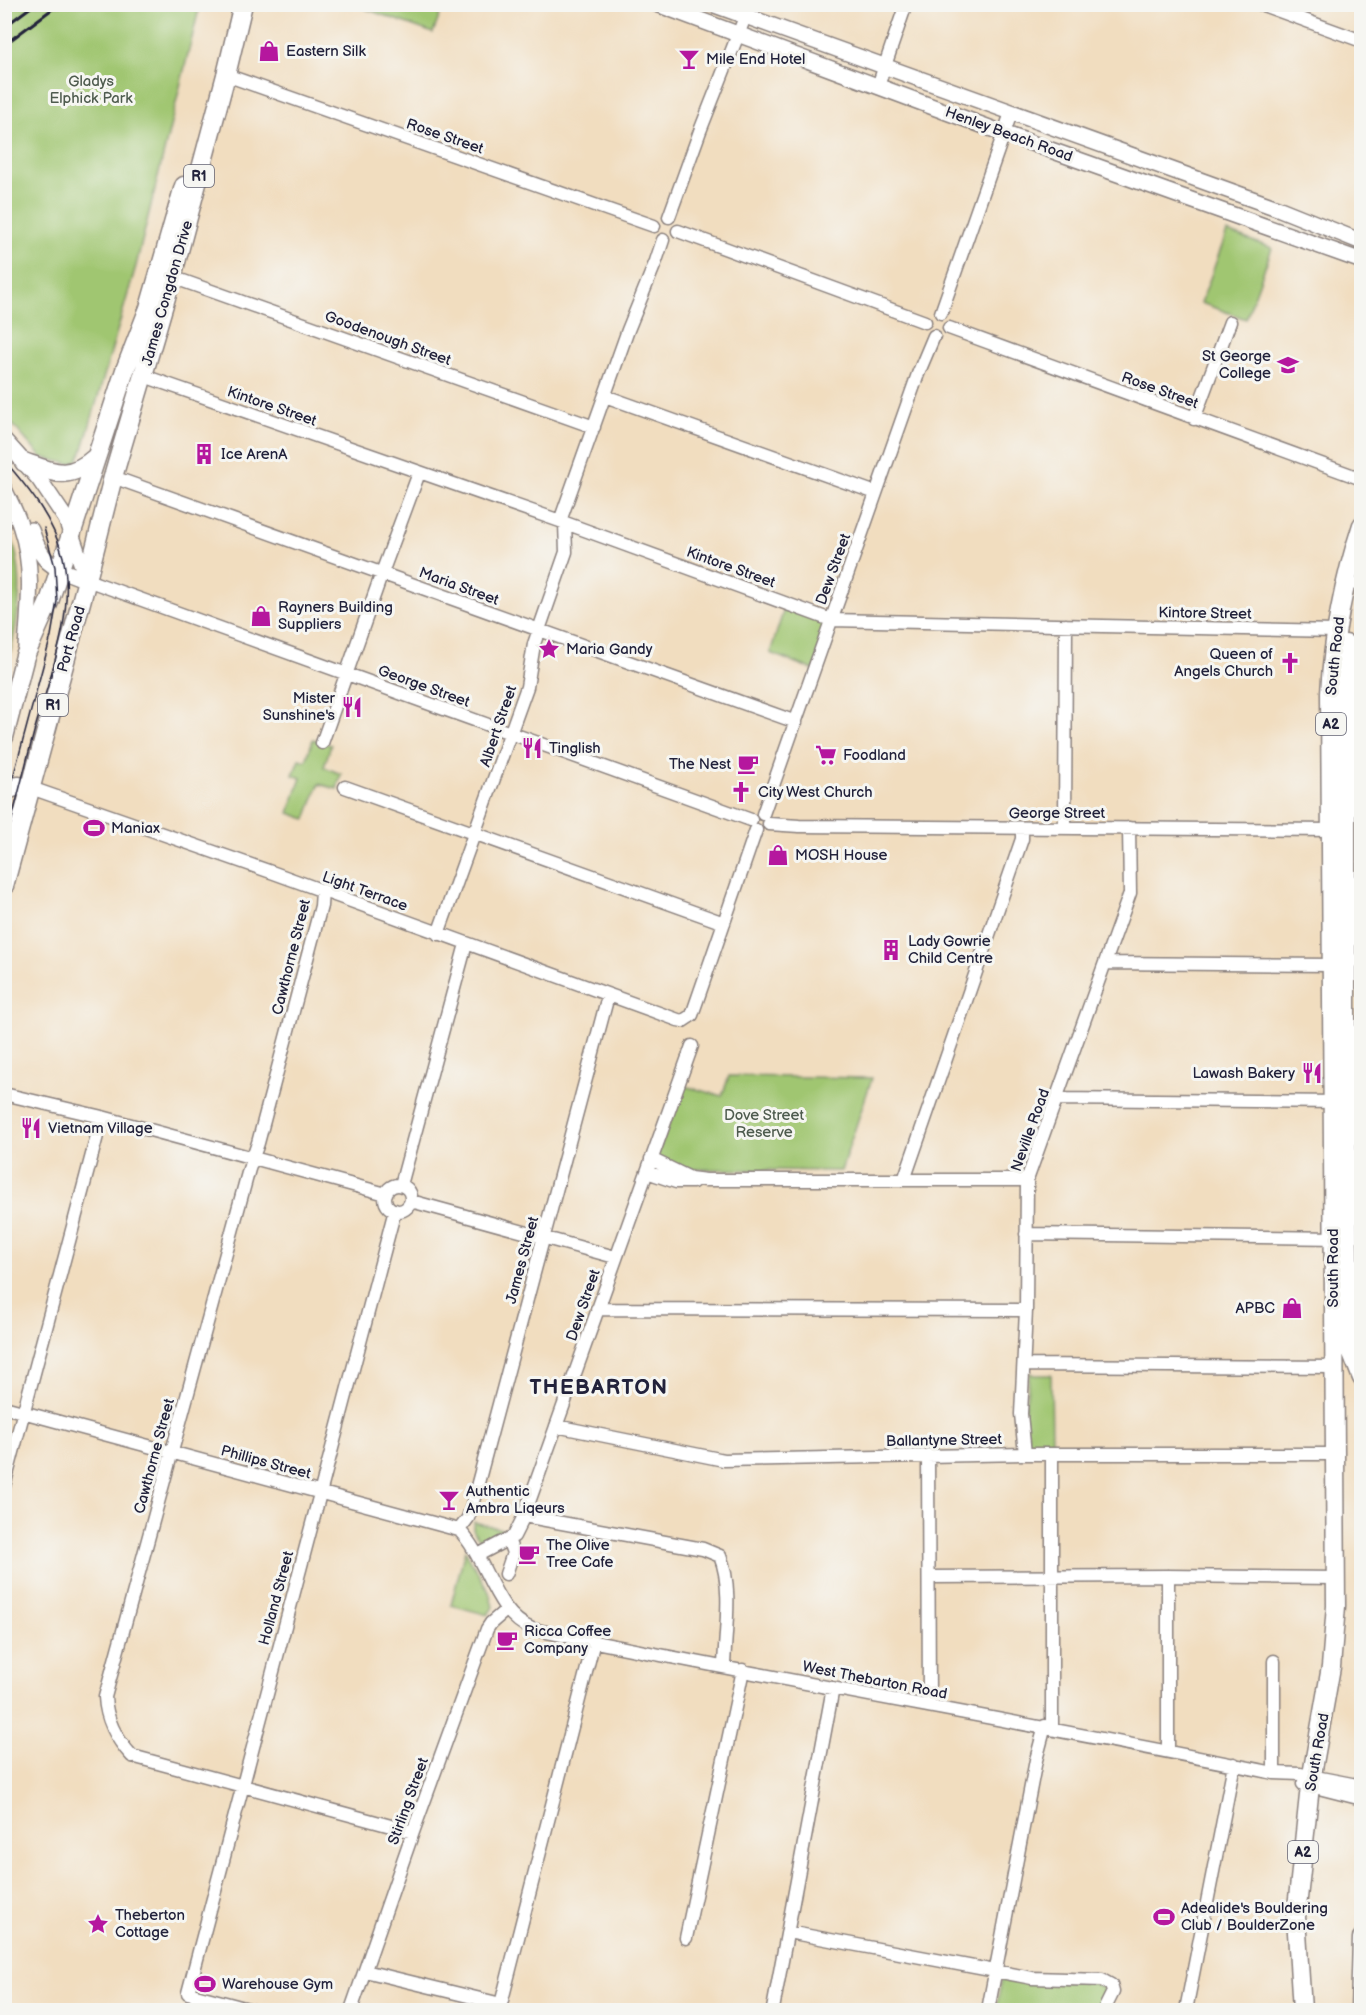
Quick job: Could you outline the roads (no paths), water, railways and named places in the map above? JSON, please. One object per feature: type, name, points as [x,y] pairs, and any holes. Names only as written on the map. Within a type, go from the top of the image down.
[{"type":"highway","name":"James Congdon Drive","points":[[221,74],[232,4]]},
{"type":"highway","name":"James Congdon Drive","points":[[87,580],[113,477],[144,376],[165,274],[243,4]]},
{"type":"highway","name":"James Congdon Drive","points":[[72,532],[125,370],[165,274]]},
{"type":"highway","points":[[125,370],[144,376]]},
{"type":"highway","points":[[24,462],[66,474],[86,466],[96,457]]},
{"type":"highway","name":"South Road","points":[[1362,525],[1345,585],[1336,631],[1330,693],[1346,962],[1339,1102],[1340,1238],[1348,1278],[1350,1348],[1362,1378]]},
{"type":"highway","name":"Port Road","points":[[4,737],[26,656],[49,602],[72,532]]},
{"type":"highway","name":"South Road","points":[[1338,830],[1345,653],[1347,631],[1362,564]]},
{"type":"highway","name":"Port Road","points":[[4,886],[87,580]]},
{"type":"highway","points":[[4,791],[18,786],[31,788]]},
{"type":"highway","name":"South Road","points":[[1302,2010],[1296,1917],[1311,1781],[1331,1667],[1336,1578],[1334,1367],[1348,1278]]},
{"type":"highway","points":[[1360,2010],[1362,1938]]},
{"type":"main road","name":"Henley Beach Road","points":[[657,4],[1362,261]]},
{"type":"main road","name":"Henley Beach Road","points":[[712,4],[884,68],[1280,209],[1362,242]]},
{"type":"main road","points":[[4,440],[24,462],[60,510],[72,532],[87,580]]},
{"type":"main road","points":[[4,484],[22,508],[41,557],[60,569],[87,580]]},
{"type":"main road","name":"Port Road","points":[[4,489],[21,529],[28,560],[29,601],[26,656]]},
{"type":"street","points":[[878,86],[906,4]]},
{"type":"street","points":[[1260,4],[1362,41]]},
{"type":"street","points":[[669,217],[745,17]]},
{"type":"street","name":"Rose Street","points":[[221,74],[654,226]]},
{"type":"street","points":[[941,313],[1011,113]]},
{"type":"street","points":[[669,217],[677,224],[678,231],[671,239],[663,240],[656,236],[654,226],[659,218],[669,217]]},
{"type":"street","points":[[678,231],[925,322]]},
{"type":"street","points":[[563,522],[628,330],[663,240]]},
{"type":"street","name":"Goodenough Street","points":[[165,274],[594,427]]},
{"type":"street","points":[[925,322],[930,315],[941,313]]},
{"type":"street","points":[[925,322],[928,332],[934,336],[943,336],[949,328],[949,320],[941,313]]},
{"type":"street","points":[[1194,419],[1230,322]]},
{"type":"street","name":"Rose Street","points":[[949,328],[1362,479]]},
{"type":"street","name":"Dew Street","points":[[766,819],[831,620],[918,374],[934,336]]},
{"type":"street","name":"Kintore Street","points":[[144,376],[563,522],[831,620],[1336,631]]},
{"type":"street","points":[[605,396],[876,493]]},
{"type":"street","points":[[322,743],[419,473]]},
{"type":"street","name":"Maria Street","points":[[113,477],[796,722]]},
{"type":"street","name":"Albert Street","points":[[438,934],[527,687],[534,644],[566,552],[563,522]]},
{"type":"street","name":"George Street","points":[[87,580],[512,733],[754,825]]},
{"type":"street","points":[[1065,828],[1066,625]]},
{"type":"street","points":[[345,787],[724,923],[757,814],[766,819]]},
{"type":"street","name":"Light Terrace","points":[[31,788],[678,1020],[688,1019],[692,1015],[724,923]]},
{"type":"street","name":"George Street","points":[[766,819],[799,826],[1338,830]]},
{"type":"street","points":[[904,1180],[1022,839],[1022,828]]},
{"type":"street","name":"Neville Road","points":[[1025,1454],[1021,1414],[1025,1365],[1027,1180],[1130,893],[1129,828]]},
{"type":"street","name":"Cawthorne Street","points":[[242,1787],[132,1756],[124,1747],[106,1714],[105,1697],[252,1157],[258,1143],[321,906],[322,891]]},
{"type":"street","points":[[401,1185],[466,944]]},
{"type":"street","points":[[1105,963],[1346,962]]},
{"type":"street","name":"James Street","points":[[459,1530],[468,1518],[608,996]]},
{"type":"street","name":"Dew Street","points":[[478,1555],[514,1536],[524,1516],[692,1046]]},
{"type":"street","points":[[4,1094],[102,1117],[386,1194]]},
{"type":"street","points":[[1057,1099],[1339,1102]]},
{"type":"street","points":[[4,1486],[102,1117]]},
{"type":"street","points":[[651,1159],[690,1178],[706,1180],[1027,1180]]},
{"type":"street","points":[[647,1172],[676,1182],[691,1183],[706,1180]]},
{"type":"street","points":[[401,1185],[411,1194],[411,1201],[408,1207],[395,1210],[385,1201],[386,1194],[389,1188],[401,1185]]},
{"type":"street","points":[[411,1201],[615,1257]]},
{"type":"street","name":"Holland Street","points":[[252,2010],[188,1993],[395,1210]]},
{"type":"street","points":[[1026,1234],[1340,1238]]},
{"type":"street","points":[[597,1309],[1026,1310]]},
{"type":"street","points":[[1025,1365],[1334,1367]]},
{"type":"street","name":"Phillips Street","points":[[4,1407],[459,1530]]},
{"type":"street","name":"Ballantyne Street","points":[[556,1426],[724,1460],[1025,1454],[1335,1454]]},
{"type":"street","points":[[988,2010],[1036,1760],[1048,1727],[1052,1577],[1052,1454]]},
{"type":"street","points":[[928,1455],[929,1706]]},
{"type":"street","points":[[524,1516],[703,1549],[720,1556],[726,1570],[724,1666]]},
{"type":"street","points":[[459,1530],[478,1555]]},
{"type":"street","points":[[506,1574],[513,1553],[508,1539]]},
{"type":"street","name":"West Thebarton Road","points":[[478,1555],[506,1610],[522,1625],[532,1629],[833,1688],[1048,1727],[1311,1781],[1362,1786]]},
{"type":"street","points":[[1168,1576],[1168,1751]]},
{"type":"street","points":[[928,1577],[1336,1578]]},
{"type":"street","name":"Stirling Street","points":[[351,2010],[488,1629],[491,1623],[506,1610]]},
{"type":"street","points":[[365,1971],[501,2004],[594,1641]]},
{"type":"street","points":[[1274,1661],[1274,1773]]},
{"type":"street","points":[[686,1938],[743,1670]]},
{"type":"street","points":[[773,2009],[833,1688]]},
{"type":"street","points":[[1186,2010],[1234,1764]]},
{"type":"street","name":"West Thebarton Road","points":[[1311,1781],[1362,1799]]},
{"type":"street","points":[[242,1787],[413,1833]]},
{"type":"street","points":[[788,1932],[1032,1978],[1106,1981],[1111,1985],[1113,1992],[1104,2010]]},
{"type":"tram line","points":[[4,460],[47,518],[59,543],[66,578],[66,600],[59,645],[4,847]]},
{"type":"tram line","points":[[4,811],[51,636],[57,601],[55,567],[44,528]]},
{"type":"railway","points":[[4,12],[15,4]]},
{"type":"railway","points":[[4,27],[35,4]]},
{"type":"railway","points":[[4,45],[59,4]]},
{"type":"place","name":"Eastern Silk","points":[[269,51]]},
{"type":"place","name":"Mile End Hotel","points":[[689,59]]},
{"type":"place","name":"St George College","points":[[1288,365]]},
{"type":"place","name":"Ice ArenA","points":[[204,454]]},
{"type":"place","name":"Rayners Building Suppliers","points":[[261,616]]},
{"type":"place","name":"Maria Gandy","points":[[549,649]]},
{"type":"place","name":"Queen of Angels Church","points":[[1290,663]]},
{"type":"place","name":"Mister Sunshine's","points":[[352,707]]},
{"type":"place","name":"Tinglish","points":[[532,748]]},
{"type":"place","name":"Foodland","points":[[826,755]]},
{"type":"place","name":"The Nest","points":[[748,764]]},
{"type":"place","name":"City West Church","points":[[741,792]]},
{"type":"place","name":"Maniax","points":[[94,828]]},
{"type":"place","name":"MOSH House","points":[[778,855]]},
{"type":"place","name":"Lady Gowrie Child Centre","points":[[891,950]]},
{"type":"place","name":"Lawash Bakery","points":[[1312,1073]]},
{"type":"place","name":"Vietnam Village","points":[[31,1128]]},
{"type":"place","name":"APBC","points":[[1292,1308]]},
{"type":"place","name":"Authentic Ambra Liqeurs","points":[[449,1500]]},
{"type":"place","name":"The Olive Tree Cafe","points":[[529,1554]]},
{"type":"place","name":"Ricca Coffee Company","points":[[507,1640]]},
{"type":"place","name":"Adealide's Bouldering Club / BoulderZone","points":[[1164,1917]]},
{"type":"place","name":"Theberton Cottage","points":[[98,1924]]},
{"type":"place","name":"Warehouse Gym","points":[[205,1984]]},
{"type":"district","name":"THEBARTON","points":[[599,1387]]},
{"type":"park label","name":"Gladys Elphick Park","points":[[91,90]]},
{"type":"park label","name":"Dove Street Reserve","points":[[764,1124]]}]
